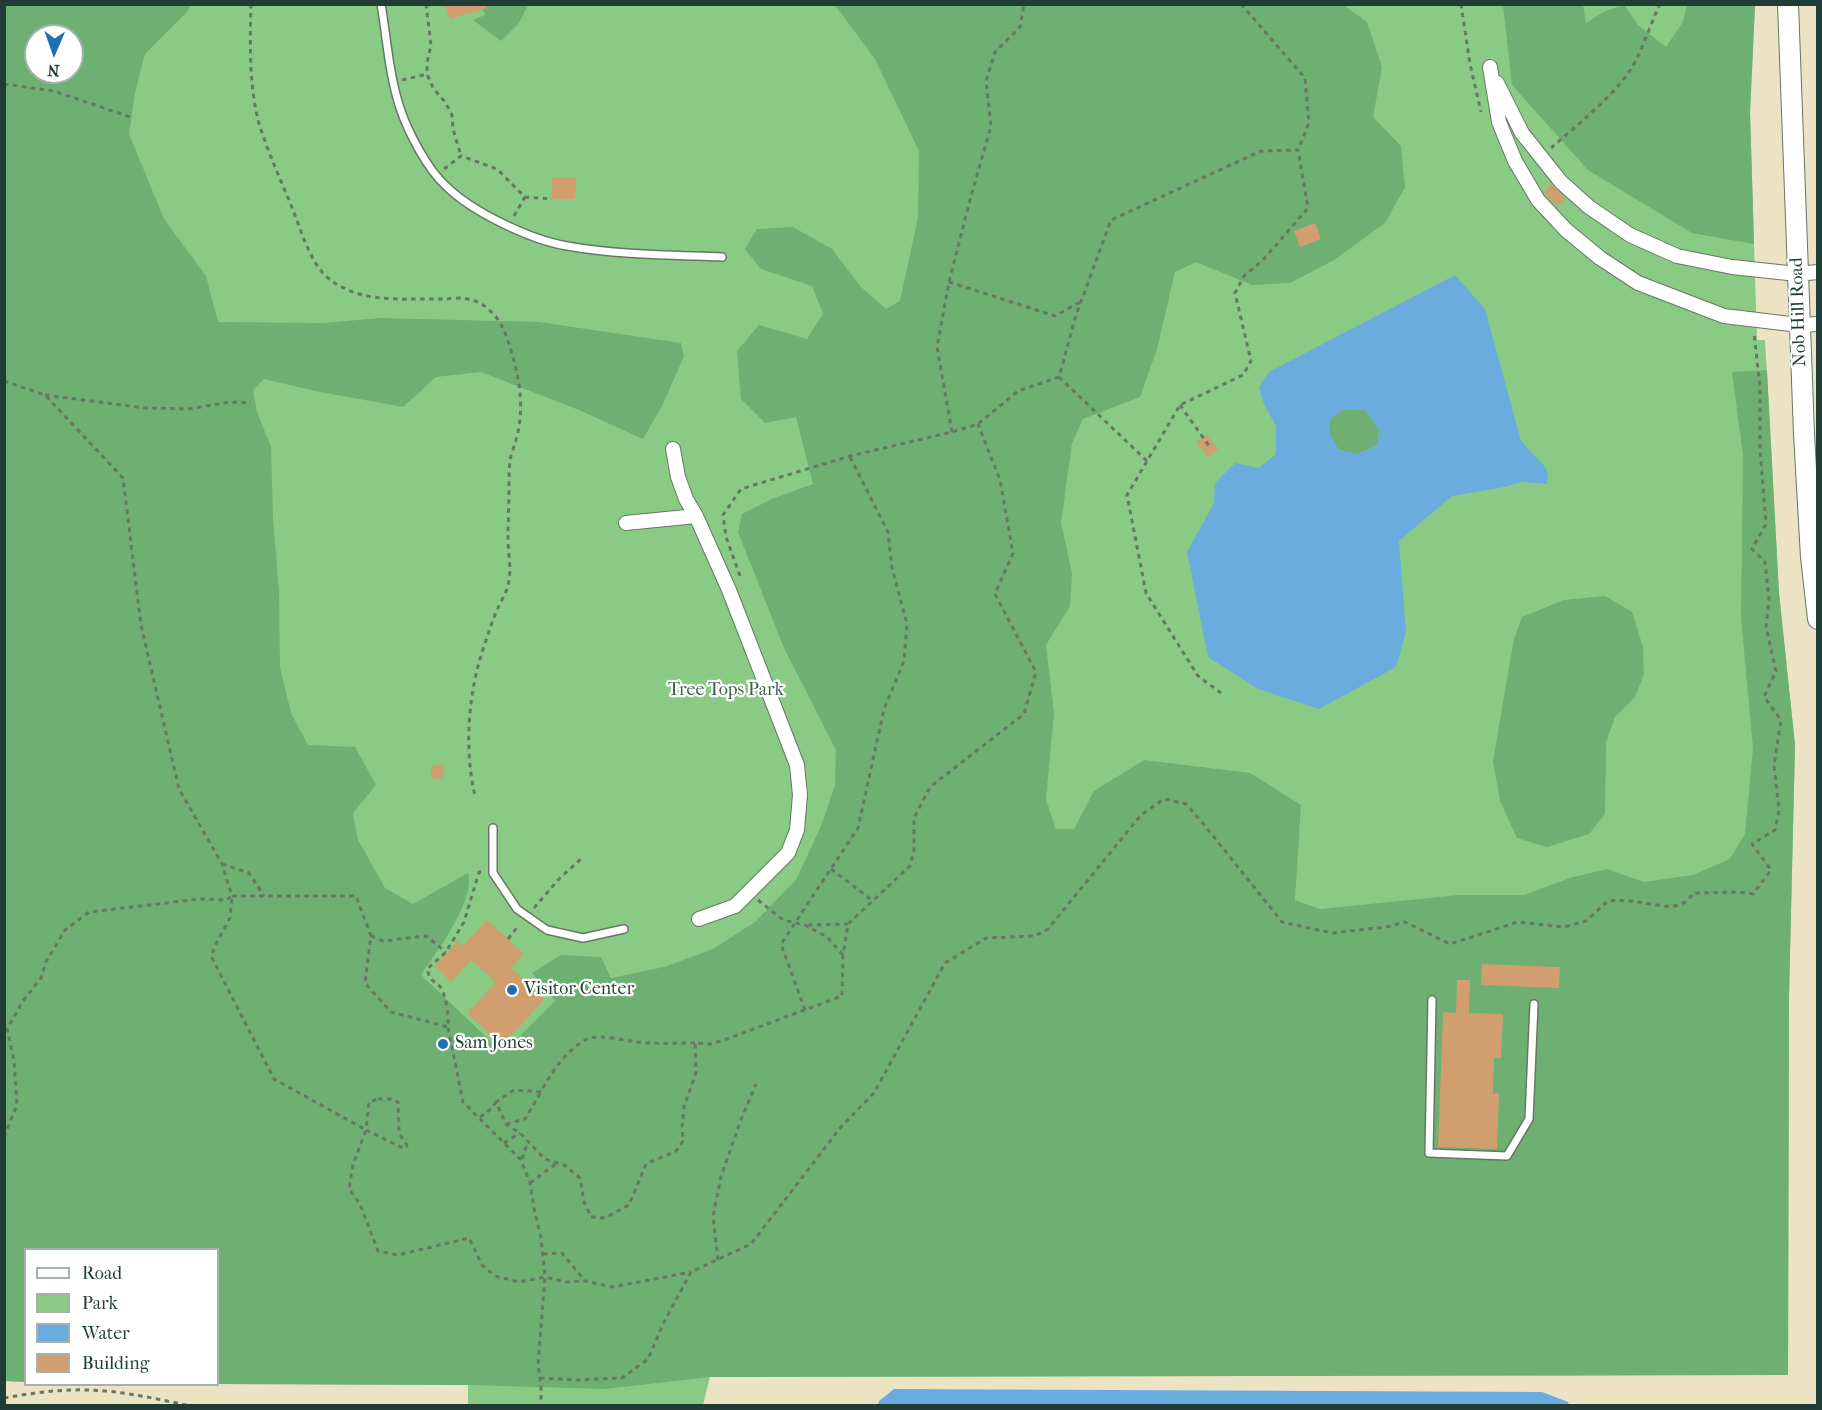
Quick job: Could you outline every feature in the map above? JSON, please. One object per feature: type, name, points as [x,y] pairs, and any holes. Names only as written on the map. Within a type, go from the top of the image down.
[{"type":"main road","name":"Nob Hill Road","points":[[1788,4],[1797,274],[1808,325],[1811,557],[1818,619]]},
{"type":"street","points":[[1808,325],[1724,316],[1638,283],[1600,258],[1566,230],[1538,200],[1515,160],[1499,122],[1490,67],[1522,133],[1561,182],[1589,207],[1630,235],[1677,256],[1732,267],[1797,274],[1818,272]]},
{"type":"street","points":[[673,449],[678,477],[686,499],[696,516],[737,610],[796,765],[800,795],[797,830],[788,853],[735,906],[699,919]]},
{"type":"street","points":[[626,523],[696,516]]},
{"type":"lane","points":[[381,4],[393,82],[408,129],[424,158],[445,186],[471,205],[525,235],[566,246],[639,254],[722,257]]},
{"type":"lane","points":[[493,828],[493,873],[517,909],[547,930],[583,938],[624,929]]},
{"type":"lane","points":[[1432,1000],[1429,1153],[1507,1156],[1529,1119],[1534,1004]]},
{"type":"path","points":[[251,4],[249,42],[253,95],[258,118],[278,177],[320,269],[328,278],[351,292],[377,299],[468,299],[483,304],[504,329],[515,365],[520,408],[518,432],[510,462],[508,585],[474,680],[470,709],[469,767],[475,796]]},
{"type":"path","points":[[426,4],[431,45],[427,74],[433,88],[453,115],[453,129],[461,156]]},
{"type":"path","points":[[952,432],[937,347],[949,282],[991,126],[986,81],[995,52],[1020,27],[1024,4]]},
{"type":"path","points":[[1221,693],[1198,676],[1146,593],[1127,495],[1180,405],[1243,375],[1251,361],[1235,293],[1244,276],[1263,260],[1308,208],[1298,150],[1309,123],[1305,78],[1241,4]]},
{"type":"path","points":[[1547,152],[1578,125],[1613,90],[1630,69],[1660,4]]},
{"type":"path","points":[[393,82],[427,74]]},
{"type":"path","points":[[4,84],[54,91],[130,117]]},
{"type":"path","points":[[1059,377],[1076,315],[1111,220],[1261,151],[1298,150]]},
{"type":"path","points":[[436,174],[461,156]]},
{"type":"path","points":[[461,156],[497,169],[525,197],[552,199]]},
{"type":"path","points":[[508,225],[525,197]]},
{"type":"path","points":[[949,282],[1055,316],[1083,300]]},
{"type":"path","points":[[45,395],[123,478],[141,625],[179,789],[222,864],[232,896],[230,918],[211,956],[274,1079],[366,1130],[403,1148],[407,1146],[405,1140],[400,1137],[398,1102],[392,1099],[378,1099],[369,1102],[366,1130],[353,1164],[349,1190],[360,1204],[378,1251],[398,1255],[468,1238],[482,1265],[495,1276],[519,1282],[545,1277],[565,1282],[585,1281],[613,1287],[692,1272],[751,1244],[841,1127],[874,1094],[945,963],[986,938],[1035,936],[1048,929],[1141,815],[1164,798],[1186,804],[1282,922],[1332,933],[1386,927],[1405,921],[1450,944],[1518,922],[1564,927],[1586,921],[1609,900],[1635,901],[1672,908],[1689,901],[1693,893],[1753,894],[1771,870],[1752,844],[1775,830],[1779,811],[1774,765],[1781,720],[1764,697],[1776,670],[1766,627],[1768,600],[1765,562],[1752,549],[1766,524],[1760,448],[1760,387],[1752,319]]},
{"type":"path","points":[[726,537],[723,515],[741,489],[850,456],[978,424],[1018,391],[1059,377]]},
{"type":"path","points":[[1059,377],[1147,461]]},
{"type":"path","points":[[4,381],[45,395],[156,408],[189,409],[229,402],[251,403]]},
{"type":"path","points":[[1180,405],[1209,446]]},
{"type":"path","points":[[506,1124],[525,1119],[547,1080],[566,1055],[588,1038],[615,1038],[645,1043],[710,1044],[842,996],[843,955],[848,924],[910,866],[914,850],[914,818],[930,787],[1024,714],[1036,672],[994,594],[1013,553],[1000,480],[978,424]]},
{"type":"path","points":[[805,1010],[781,944],[858,828],[884,709],[904,661],[907,624],[892,568],[888,532],[850,456]]},
{"type":"path","points":[[508,939],[559,879],[582,858]]},
{"type":"path","points":[[222,864],[249,873],[264,896]]},
{"type":"path","points":[[831,869],[873,901]]},
{"type":"path","points":[[481,872],[479,872],[464,922],[446,952],[427,969],[430,979],[442,989],[463,1102],[521,1160],[530,1183],[545,1277],[538,1364],[541,1406]]},
{"type":"path","points":[[749,892],[783,920],[805,925],[848,924]]},
{"type":"path","points":[[4,1137],[17,1106],[14,1060],[7,1029],[23,1001],[41,978],[46,962],[65,930],[89,912],[200,899],[226,900],[232,896],[356,896],[370,936],[365,983],[391,1012],[448,1027]]},
{"type":"path","points":[[805,925],[827,937],[843,955]]},
{"type":"path","points":[[370,936],[383,941],[426,936],[446,952]]},
{"type":"path","points":[[496,1102],[506,1124],[520,1133],[545,1159],[564,1165],[580,1178],[584,1203],[591,1217],[604,1218],[629,1205],[646,1164],[676,1151],[683,1141],[684,1107],[696,1072],[695,1043]]},
{"type":"path","points":[[718,1260],[713,1216],[721,1177],[756,1084]]},
{"type":"path","points":[[479,1118],[496,1102],[514,1090],[541,1092]]},
{"type":"path","points":[[504,1143],[520,1133]]},
{"type":"path","points":[[521,1160],[528,1141]]},
{"type":"path","points":[[530,1183],[557,1163]]},
{"type":"path","points":[[543,1254],[562,1253],[585,1281]]},
{"type":"path","points":[[540,1378],[578,1380],[622,1378],[648,1359],[664,1322],[692,1272]]},
{"type":"path","points":[[4,1398],[63,1390],[88,1390],[132,1395],[191,1406]]},
{"type":"green space","name":"Tree Tops Park","points":[[5,5],[1755,5],[1750,113],[1757,340],[1765,340],[1779,593],[1795,745],[1789,996],[1788,1375],[710,1377],[703,1405],[468,1405],[468,1385],[219,1384],[219,1248],[24,1248],[24,1382],[5,1381]]},
{"type":"green space","points":[[5,5],[191,5],[187,12],[145,54],[135,93],[129,134],[164,219],[206,276],[218,322],[323,323],[381,318],[539,322],[681,343],[684,356],[663,404],[643,439],[579,410],[481,372],[436,377],[403,407],[264,379],[253,390],[257,412],[271,447],[273,518],[279,591],[280,667],[291,713],[308,745],[355,747],[376,785],[353,813],[358,840],[385,888],[413,904],[468,873],[469,884],[461,911],[445,940],[421,975],[503,1053],[555,1001],[532,973],[561,955],[601,957],[611,978],[664,967],[713,949],[755,922],[796,880],[821,826],[835,785],[836,750],[784,648],[738,532],[742,514],[772,499],[813,484],[796,417],[765,423],[741,399],[737,351],[759,325],[807,339],[823,314],[812,286],[761,269],[745,249],[757,229],[793,227],[832,249],[860,286],[886,309],[900,301],[918,217],[919,151],[875,59],[835,5],[1343,5],[1367,22],[1382,67],[1373,117],[1401,146],[1405,187],[1385,223],[1334,260],[1290,283],[1252,285],[1196,262],[1175,272],[1157,349],[1140,397],[1083,419],[1072,443],[1061,523],[1072,573],[1070,606],[1046,645],[1054,713],[1046,799],[1056,829],[1074,829],[1094,791],[1144,760],[1250,773],[1301,805],[1295,900],[1320,909],[1459,895],[1524,895],[1570,878],[1607,869],[1644,882],[1693,875],[1730,859],[1745,834],[1753,748],[1741,617],[1743,455],[1732,372],[1767,370],[1779,593],[1795,745],[1789,996],[1788,1375],[710,1377],[605,1389],[468,1385],[219,1384],[219,1248],[24,1248],[24,1382],[5,1381]]},
{"type":"green space","points":[[481,5],[528,5],[519,23],[501,41],[473,20],[485,15]]},
{"type":"green space","points":[[1503,5],[1583,5],[1586,23],[1605,11],[1624,5],[1638,25],[1666,47],[1683,22],[1687,5],[1755,5],[1750,113],[1754,244],[1692,233],[1588,170],[1512,85]]},
{"type":"green space","points":[[1365,409],[1379,430],[1378,444],[1358,453],[1338,449],[1329,433],[1331,418],[1343,410]]},
{"type":"green space","points":[[1605,596],[1632,612],[1643,647],[1644,674],[1635,697],[1615,717],[1606,742],[1605,814],[1589,834],[1547,847],[1517,838],[1500,801],[1493,761],[1514,639],[1522,617],[1564,600]]},
{"type":"water","points":[[1455,275],[1485,309],[1521,441],[1543,464],[1548,473],[1547,484],[1521,482],[1452,496],[1399,541],[1406,632],[1396,667],[1319,709],[1258,689],[1208,657],[1187,552],[1214,503],[1215,483],[1235,463],[1259,468],[1276,454],[1276,426],[1264,404],[1259,387],[1269,372]],"holes":[[[1365,409],[1379,430],[1378,444],[1358,453],[1338,449],[1329,433],[1331,418],[1343,410]]]},
{"type":"water","points":[[894,1389],[1542,1392],[1568,1402],[1569,1405],[878,1405],[879,1401]]},
{"type":"building","points":[[445,4],[487,4],[487,8],[450,19]]},
{"type":"building","points":[[552,177],[576,177],[575,199],[552,199]]},
{"type":"building","points":[[1551,184],[1566,199],[1557,206],[1544,192]]},
{"type":"building","points":[[1315,223],[1321,239],[1300,247],[1294,231]]},
{"type":"building","points":[[1207,435],[1218,450],[1208,457],[1196,442]]},
{"type":"building","points":[[431,765],[443,765],[444,778],[431,779]]},
{"type":"building","name":"Visitor Center","points":[[487,920],[524,954],[511,968],[545,999],[502,1045],[467,1013],[496,982],[471,960],[451,982],[435,966],[458,941],[463,946]]},
{"type":"building","points":[[1482,964],[1560,967],[1559,988],[1481,985]]},
{"type":"building","points":[[1457,980],[1470,980],[1469,1013],[1503,1014],[1501,1058],[1494,1058],[1493,1094],[1499,1094],[1497,1149],[1438,1147],[1443,1012],[1456,1013]]},
{"type":"place","name":"Visitor Center","points":[[512,990]]},
{"type":"place","name":"Sam Jones","points":[[443,1044]]}]
